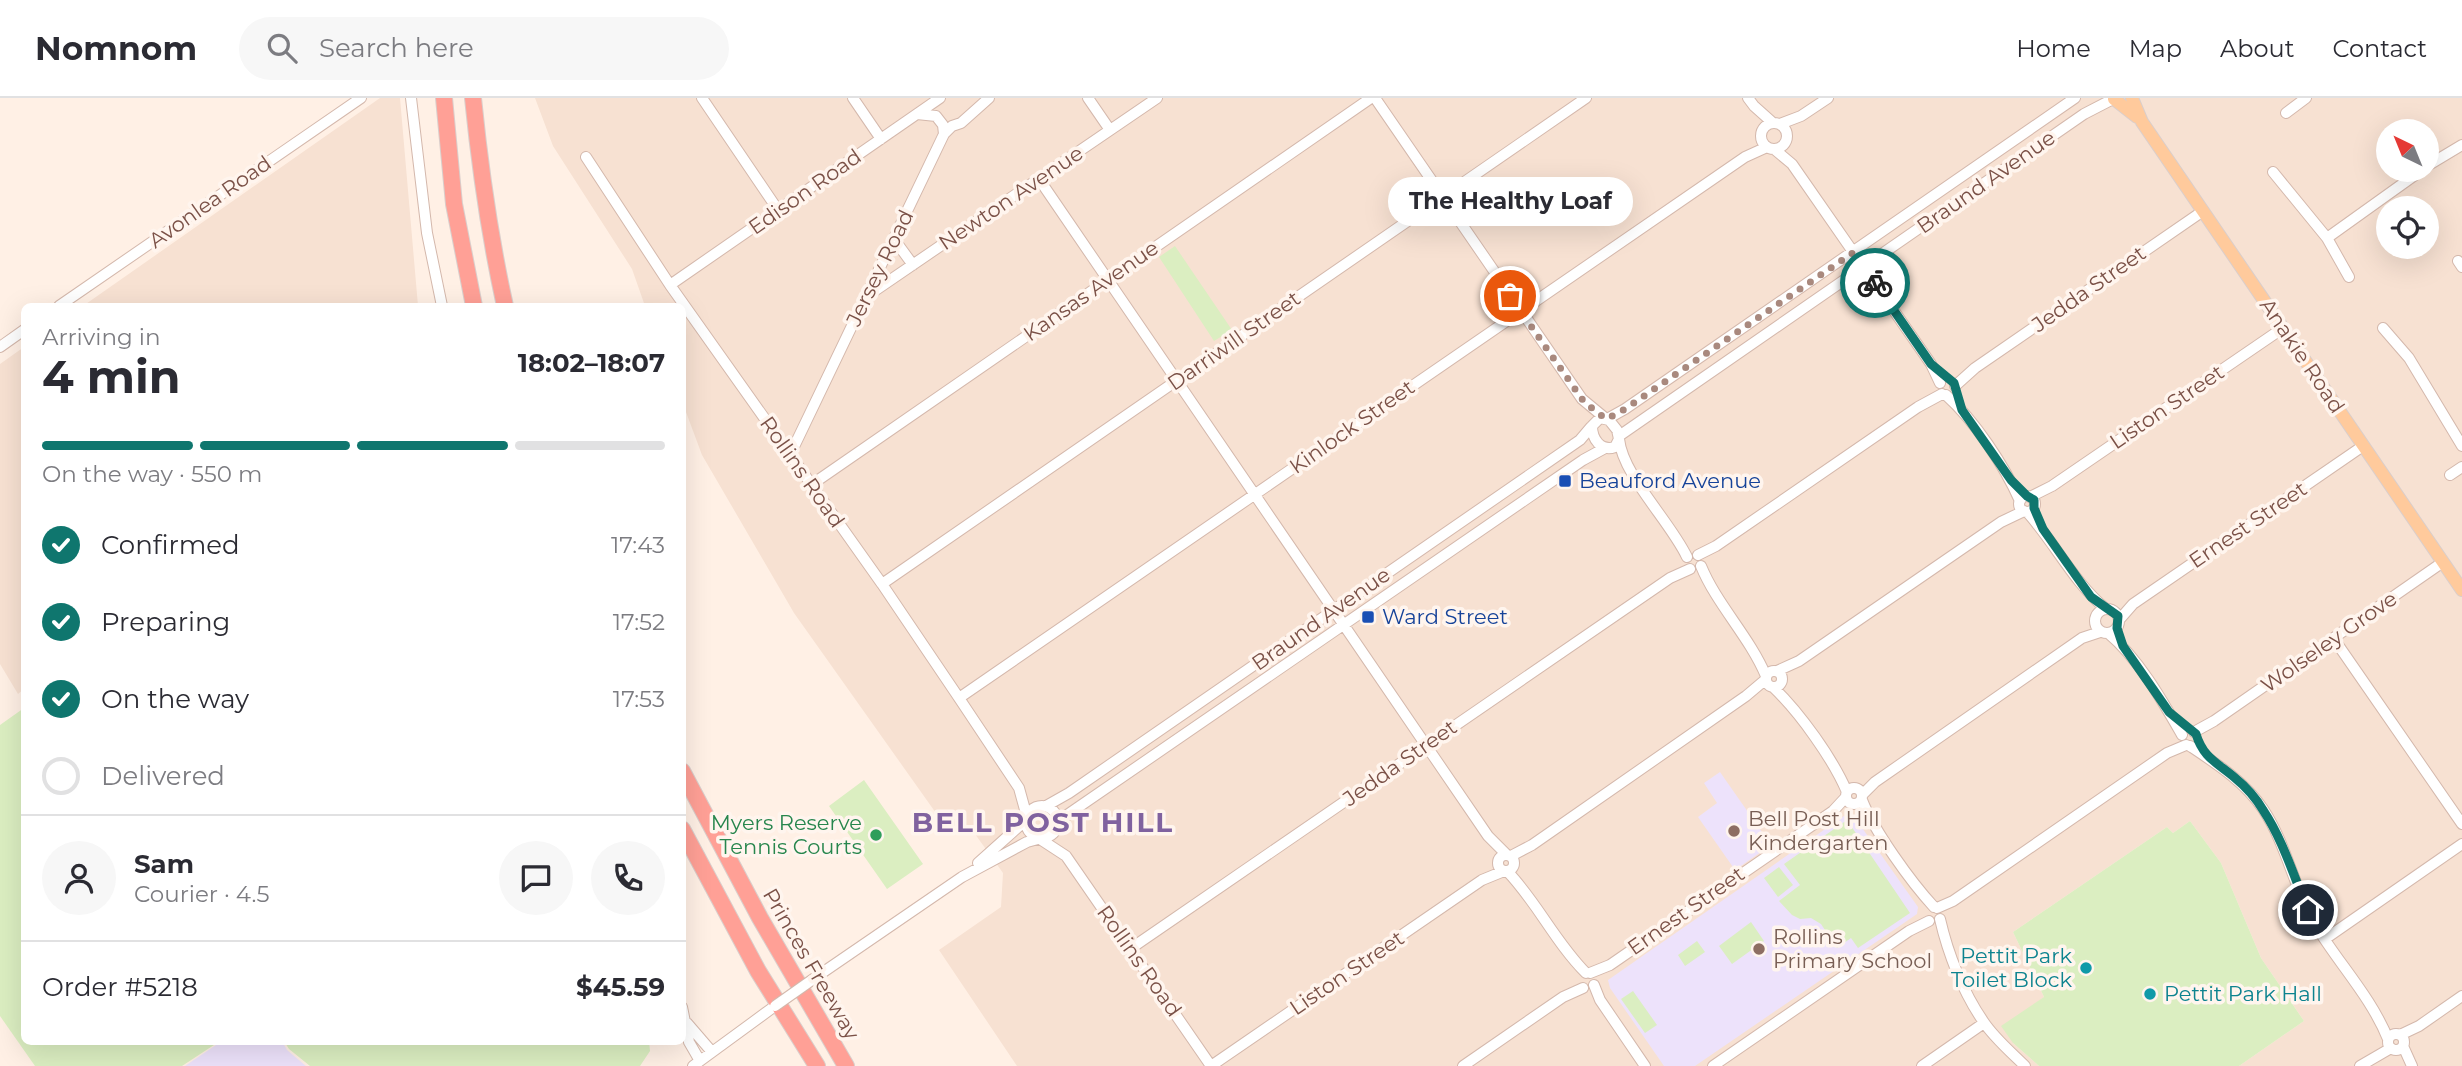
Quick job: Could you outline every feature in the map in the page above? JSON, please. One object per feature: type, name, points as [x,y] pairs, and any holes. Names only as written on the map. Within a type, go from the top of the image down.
[{"type":"highway","points":[[444,98],[454,204],[473,303]]},
{"type":"highway","points":[[473,98],[478,156],[504,303]]},
{"type":"highway","name":"Princes Freeway","points":[[686,779],[760,918],[846,1066]]},
{"type":"highway","points":[[686,836],[758,971],[817,1066]]},
{"type":"main road","name":"Anakie Road","points":[[2113,98],[2142,122]]},
{"type":"main road","name":"Anakie Road","points":[[2132,98],[2142,122],[2462,590]]},
{"type":"street","name":"Avonlea Road","points":[[63,303],[361,98]]},
{"type":"street","points":[[411,98],[427,233],[441,303]]},
{"type":"street","points":[[702,98],[778,210]]},
{"type":"street","points":[[853,98],[881,139]]},
{"type":"street","points":[[941,98],[937,104],[944,125]]},
{"type":"street","name":"Edison Road","points":[[670,285],[941,98]]},
{"type":"street","name":"Jersey Road","points":[[790,454],[894,239],[944,125],[961,122],[989,98]]},
{"type":"street","points":[[1088,98],[1110,130]]},
{"type":"street","name":"Newton Avenue","points":[[866,297],[1157,98]]},
{"type":"street","points":[[1373,98],[1582,399],[1596,440],[1626,463]]},
{"type":"street","name":"Kansas Avenue","points":[[811,485],[1373,98]]},
{"type":"street","name":"Darriwill Street","points":[[882,584],[1586,98]]},
{"type":"street","points":[[1766,141],[1777,123],[1801,116],[1828,98]]},
{"type":"street","name":"Braund Avenue","points":[[1606,418],[1625,409],[2075,98]]},
{"type":"street","name":"Braund Avenue","points":[[1619,438],[2084,114],[2113,98]]},
{"type":"street","points":[[2286,113],[2306,98]]},
{"type":"street","points":[[1751,102],[1777,123],[1786,139],[1792,164]]},
{"type":"street","points":[[1751,102],[1766,141],[1792,164],[1864,266],[2169,712],[2210,760],[2235,777],[2263,808],[2276,831],[2308,910],[2411,1064]]},
{"type":"street","points":[[917,114],[944,125]]},
{"type":"street","points":[[1786,139],[1801,116]]},
{"type":"street","points":[[1766,141],[1786,139]]},
{"type":"street","name":"Kinlock Street","points":[[960,698],[1766,141]]},
{"type":"street","points":[[2440,158],[2462,145]]},
{"type":"street","points":[[2006,147],[2017,161]]},
{"type":"street","name":"Rollins Road","points":[[586,157],[683,303]]},
{"type":"street","points":[[2273,172],[2327,238],[2349,277]]},
{"type":"street","points":[[1038,179],[1645,1066]]},
{"type":"street","points":[[2327,238],[2405,182]]},
{"type":"street","name":"Jedda Street","points":[[1130,949],[2203,211]]},
{"type":"street","points":[[894,239],[913,265]]},
{"type":"street","name":"Rollins Road","points":[[686,308],[960,698],[1019,788],[1027,818]]},
{"type":"street","name":"Liston Street","points":[[1211,1066],[2283,328]]},
{"type":"street","points":[[2383,328],[2409,358],[2462,446]]},
{"type":"street","points":[[0,347],[21,332]]},
{"type":"street","points":[[1582,399],[1614,425],[1626,463],[1922,894],[1944,936],[1963,985],[1984,1023],[2025,1066]]},
{"type":"street","points":[[1592,426],[1597,419],[1606,418]]},
{"type":"street","name":"Braund Avenue","points":[[1045,806],[1069,793],[1580,440],[1592,426]]},
{"type":"street","points":[[1606,448],[1615,447],[1619,438]]},
{"type":"street","name":"Ernest Street","points":[[1463,1066],[2363,446]]},
{"type":"street","name":"Braund Avenue","points":[[1058,826],[1079,808],[1343,625],[1583,460],[1606,448]]},
{"type":"street","points":[[2450,475],[2462,467]]},
{"type":"street","name":"Wolseley Grove","points":[[1713,1066],[2444,562]]},
{"type":"street","points":[[2334,639],[2462,824]]},
{"type":"street","name":"Rollins Road","points":[[1019,788],[1045,806]]},
{"type":"street","points":[[686,1026],[697,1063],[962,877],[1030,840],[1052,836],[1058,826],[1054,811],[1045,806],[1032,809],[1021,826],[962,877]]},
{"type":"street","points":[[1027,818],[1030,831],[1039,839]]},
{"type":"street","name":"Rollins Road","points":[[1058,826],[1066,856],[1211,1066]]},
{"type":"street","name":"Rollins Road","points":[[1039,839],[1066,856]]},
{"type":"street","points":[[2325,939],[2462,844]]},
{"type":"street","points":[[2360,1066],[2462,996]]},
{"type":"street","points":[[686,1021],[712,1052]]},
{"type":"street","points":[[1922,1066],[1984,1023]]},
{"type":"shaded area","points":[[380,98],[400,98],[418,303],[87,303]]},
{"type":"shaded area","points":[[535,98],[2462,98],[2462,1066],[2239,1066],[2304,1021],[2261,958],[2221,863],[2190,821],[2173,833],[2167,827],[2013,932],[2044,997],[2013,1043],[2039,1066],[1017,1066],[939,950],[1001,907],[1003,873],[975,834],[948,830],[794,613],[702,455],[686,412],[686,303],[644,303],[632,269],[553,146]]},
{"type":"shaded area","points":[[21,349],[21,692],[18,694],[0,664],[0,364]]},
{"type":"shaded area","name":"Bell Post Hill Kindergarten","points":[[1720,772],[1771,845],[1735,870],[1698,817],[1717,803],[1704,783]]},
{"type":"shaded area","name":"Rollins Primary School","points":[[1844,816],[1855,819],[1860,825],[1918,907],[1917,914],[1695,1066],[1664,1066],[1610,988],[1608,980]]},
{"type":"shaded area","points":[[216,1045],[284,1045],[306,1066],[185,1066]]},
{"type":"green space","points":[[1175,246],[1232,330],[1214,341],[1159,257]]},
{"type":"green space","points":[[21,710],[21,1045],[214,1045],[182,1066],[35,1066],[0,1016],[0,725]]},
{"type":"green space","name":"Myers Reserve Tennis Courts","points":[[864,780],[923,864],[887,889],[829,806]]},
{"type":"green space","points":[[1847,820],[1910,913],[1858,948],[1851,938],[1837,948],[1821,924],[1811,918],[1800,919],[1792,915],[1779,901],[1800,885],[1784,864]]},
{"type":"green space","points":[[2190,821],[2221,863],[2261,958],[2304,1021],[2239,1066],[2039,1066],[2013,1043],[2001,1026],[2044,997],[2013,932],[2167,827],[2173,833]]},
{"type":"green space","points":[[1779,867],[1793,885],[1778,897],[1764,878]]},
{"type":"green space","points":[[1751,922],[1764,941],[1732,964],[1719,946]]},
{"type":"green space","points":[[1697,941],[1705,952],[1685,966],[1678,955]]},
{"type":"green space","points":[[1633,991],[1657,1025],[1645,1033],[1621,999]]},
{"type":"green space","points":[[286,1045],[649,1045],[650,1051],[640,1066],[310,1066]]},
{"type":"way so far","points":[[1510,296],[1582,399],[1607,419],[1854,252],[1875,283]]},
{"type":"place","name":"The Healthy Loaf","points":[[1510,296]]},
{"type":"place","name":"Beauford Avenue","points":[[1565,481]]},
{"type":"place","name":"Ward Street","points":[[1368,617]]},
{"type":"place","name":"Bell Post Hill Kindergarten","points":[[1734,831]]},
{"type":"place","name":"Myers Reserve Tennis Courts","points":[[876,835]]},
{"type":"place","name":"Rollins Primary School","points":[[1759,949]]},
{"type":"place","name":"Pettit Park Toilet Block","points":[[2086,968]]},
{"type":"place","name":"Pettit Park Hall","points":[[2150,994]]},
{"type":"district","name":"BELL POST HILL","points":[[1043,822]]},
{"type":"route","points":[[1875,283],[1931,364],[1954,383],[1962,410],[2011,480],[2034,500],[2034,508],[2043,529],[2091,597],[2116,613],[2119,624],[2117,628],[2123,646],[2169,712],[2196,734],[2197,741],[2210,760],[2235,777],[2263,808],[2276,831],[2308,910]]}]
